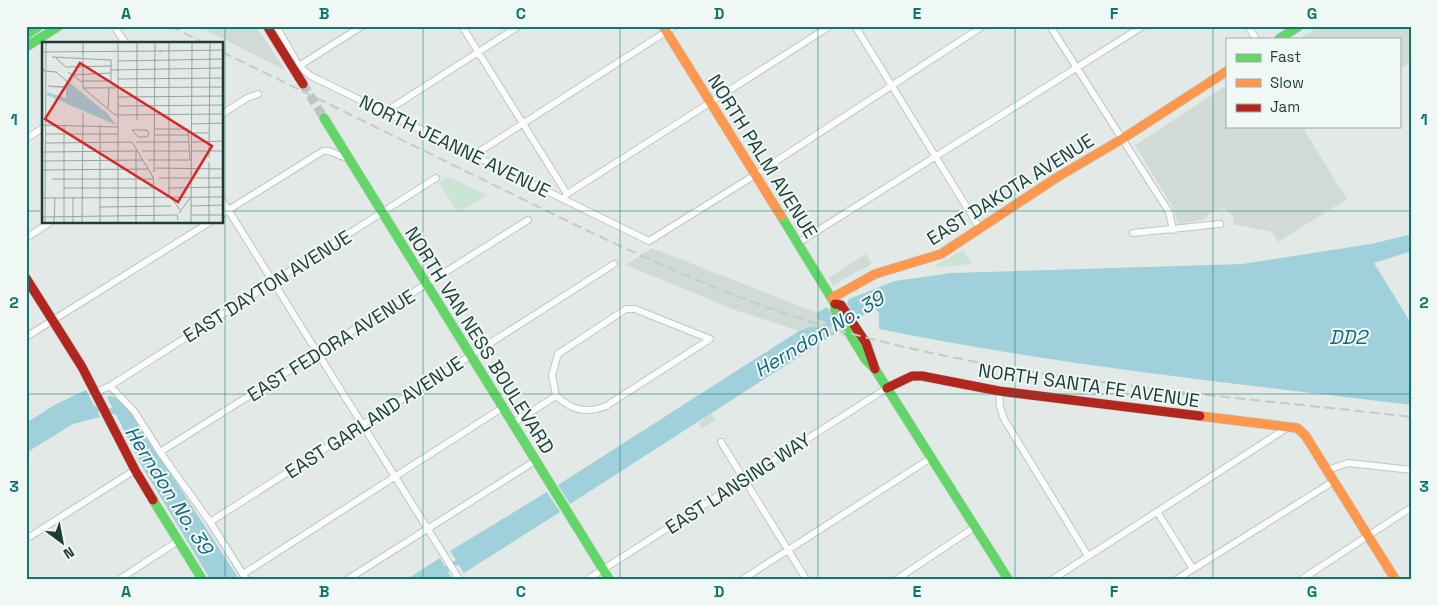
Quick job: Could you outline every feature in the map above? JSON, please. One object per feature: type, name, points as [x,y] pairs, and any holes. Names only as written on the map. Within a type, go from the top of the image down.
[{"type":"street","points":[[26,34],[39,26]]},
{"type":"street","points":[[26,47],[59,26]]},
{"type":"street","points":[[114,26],[125,42]]},
{"type":"street","points":[[268,26],[303,84]]},
{"type":"street","name":"NORTH JEANNE AVENUE","points":[[268,26],[276,29],[299,66],[311,76],[474,155],[565,196],[649,240],[755,175]]},
{"type":"street","points":[[299,66],[362,26]]},
{"type":"street","points":[[462,26],[523,123],[565,196],[830,26]]},
{"type":"street","points":[[385,112],[518,26]]},
{"type":"street","points":[[474,155],[665,29],[675,26]]},
{"type":"street","points":[[856,26],[979,227]]},
{"type":"street","points":[[755,175],[983,26]]},
{"type":"street","points":[[1050,26],[1169,212],[1173,230]]},
{"type":"street","points":[[798,244],[1143,26]]},
{"type":"street","points":[[1248,26],[1255,38]]},
{"type":"street","points":[[1281,38],[1299,26]]},
{"type":"street","name":"NORTH PALM AVENUE","points":[[665,29],[836,305],[873,355],[876,369],[887,388],[1008,579]]},
{"type":"street","name":"EAST DAKOTA AVENUE","points":[[836,305],[876,274],[926,260],[940,254],[979,227],[1122,139],[1226,72]]},
{"type":"street","points":[[224,113],[247,98],[258,94]]},
{"type":"street","name":"NORTH VAN NESS BOULEVARD","points":[[324,118],[609,579]]},
{"type":"street","points":[[26,138],[42,128]]},
{"type":"street","points":[[224,213],[323,151],[328,150],[340,157],[347,157]]},
{"type":"street","name":"EAST DAYTON AVENUE","points":[[96,392],[110,386],[436,178]]},
{"type":"street","points":[[224,203],[458,576]]},
{"type":"street","name":"EAST FEDORA AVENUE","points":[[160,452],[528,220]]},
{"type":"street","points":[[26,238],[48,224]]},
{"type":"street","points":[[26,337],[207,224]]},
{"type":"street","points":[[1133,233],[1220,224]]},
{"type":"street","name":"EAST GARLAND AVENUE","points":[[210,522],[614,264]]},
{"type":"street","points":[[26,278],[96,392],[135,470],[202,579]]},
{"type":"street","points":[[626,309],[636,309],[710,338],[606,406],[592,411],[577,410],[556,396],[552,375],[558,354],[626,309]]},
{"type":"street","name":"NORTH SANTA FE AVENUE","points":[[887,388],[912,376],[922,376],[999,391],[1290,426]]},
{"type":"street","points":[[110,386],[134,411],[160,452],[210,522],[244,576],[394,476],[502,408]]},
{"type":"street","name":"EAST LANSING WAY","points":[[588,579],[887,388]]},
{"type":"street","points":[[999,391],[1000,407],[1004,419],[1088,556]]},
{"type":"street","points":[[512,424],[556,396]]},
{"type":"street","points":[[1053,579],[1290,426],[1297,428],[1306,435],[1395,579]]},
{"type":"street","points":[[721,442],[806,579]]},
{"type":"street","points":[[743,579],[931,458]]},
{"type":"street","points":[[348,579],[535,460]]},
{"type":"street","points":[[1327,470],[1348,463],[1412,470]]},
{"type":"street","points":[[26,539],[135,470]]},
{"type":"street","points":[[1177,579],[1334,480]]},
{"type":"street","points":[[1302,579],[1412,507]]},
{"type":"street","points":[[1158,513],[1193,569]]},
{"type":"street","points":[[897,579],[975,527]]},
{"type":"street","points":[[120,579],[178,542]]},
{"type":"shaded area","points":[[199,26],[256,26],[285,70],[208,31]]},
{"type":"shaded area","points":[[1319,26],[1412,26],[1412,61],[1400,68],[1400,38],[1301,38]]},
{"type":"shaded area","points":[[1226,86],[1226,128],[1306,128],[1304,130],[1347,199],[1278,242],[1272,232],[1233,224],[1233,216],[1224,208],[1214,210],[1203,220],[1178,224],[1173,208],[1135,145]]},
{"type":"shaded area","points":[[652,248],[817,313],[817,319],[839,326],[846,336],[812,326],[799,331],[735,310],[626,265]]},
{"type":"shaded area","points":[[866,254],[872,264],[833,285],[829,278]]},
{"type":"shaded area","points":[[711,414],[715,420],[702,428],[699,422]]},
{"type":"green space","points":[[448,177],[487,195],[458,213],[439,183]]},
{"type":"green space","points":[[963,250],[972,264],[931,268]]},
{"type":"water","name":"DD2","points":[[1412,234],[1412,251],[1374,263],[1412,325],[1412,405],[1144,372],[945,342],[879,329],[879,313],[875,308],[857,319],[847,304],[849,299],[895,281],[951,273],[1242,264],[1371,244]]},
{"type":"water","points":[[827,307],[839,326],[817,319],[817,313]]},
{"type":"water","points":[[812,326],[836,333],[570,504],[558,485],[799,331]]},
{"type":"water","points":[[86,390],[100,417],[73,424],[26,453],[26,423],[56,404]]},
{"type":"water","points":[[107,397],[118,398],[131,412],[239,579],[210,579],[143,468]]},
{"type":"water","points":[[547,492],[560,512],[464,573],[450,551]]},
{"type":"water","points":[[440,558],[452,579],[407,579]]},
{"type":"waterway","name":"Herndon No. 39","points":[[816,332],[857,307]]},
{"type":"waterway","name":"Herndon No. 39","points":[[88,408],[120,412]]},
{"type":"waterway","name":"Herndon No. 39","points":[[431,579],[461,560]]},
{"type":"tunnel","points":[[303,84],[324,118]]},
{"type":"railway","points":[[170,26],[202,42]]},
{"type":"railway","points":[[224,53],[628,250],[752,302],[795,317],[908,348],[1051,375],[1195,394],[1412,417]]},
{"type":"traffic: fast","points":[[26,35],[39,26]]},
{"type":"traffic: fast","points":[[26,47],[59,26]]},
{"type":"traffic: fast","points":[[1281,38],[1299,26]]},
{"type":"traffic: fast","points":[[324,118],[609,579]]},
{"type":"traffic: fast","points":[[781,216],[835,304],[835,310],[865,359],[875,369],[1008,579]]},
{"type":"traffic: fast","points":[[153,500],[202,579]]},
{"type":"traffic: slow","points":[[663,26],[781,216]]},
{"type":"traffic: slow","points":[[832,298],[875,274],[941,254],[1056,178],[1122,139],[1226,72]]},
{"type":"traffic: slow","points":[[1200,416],[1297,428],[1305,435],[1395,579]]},
{"type":"traffic: jam","points":[[267,26],[303,84]]},
{"type":"traffic: jam","points":[[26,278],[82,367],[135,470],[153,500]]},
{"type":"traffic: jam","points":[[835,304],[841,305],[866,343],[875,369]]},
{"type":"traffic: jam","points":[[887,388],[912,376],[922,376],[999,391],[1200,416]]}]
